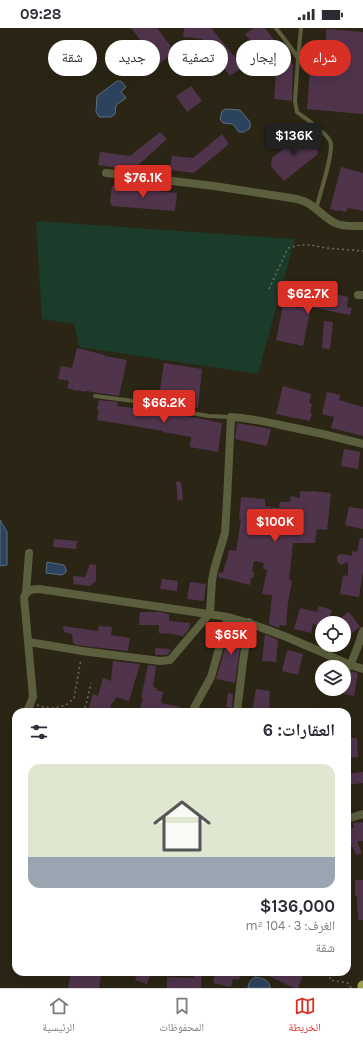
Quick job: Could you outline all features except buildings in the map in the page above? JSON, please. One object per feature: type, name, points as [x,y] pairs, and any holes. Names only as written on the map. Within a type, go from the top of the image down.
[{"type":"street","points":[[106,174],[214,186],[292,198],[311,205],[336,224],[363,226]]},
{"type":"street","points":[[29,642],[82,651],[160,661],[170,660],[210,613],[212,580],[225,533],[231,417],[268,422],[363,444]]},
{"type":"street","points":[[29,553],[26,594],[24,597],[33,697],[29,708]]},
{"type":"street","points":[[26,594],[30,590],[39,590],[210,613],[249,622],[337,660]]},
{"type":"street","points":[[194,708],[211,677],[228,617]]},
{"type":"street","points":[[237,708],[249,622]]},
{"type":"street","points":[[351,664],[363,631]]},
{"type":"street","points":[[351,666],[363,669]]},
{"type":"street","points":[[351,818],[363,814]]},
{"type":"lane","points":[[276,28],[298,58]]},
{"type":"lane","points":[[301,28],[295,101],[297,112],[320,130],[330,141],[332,146],[328,168],[316,209]]},
{"type":"lane","points":[[95,396],[141,402],[172,410],[209,416],[231,417]]},
{"type":"path","points":[[268,289],[288,248],[300,245],[311,245],[326,248],[363,251]]},
{"type":"path","points":[[33,697],[34,704],[54,708],[66,705],[74,698],[82,651]]},
{"type":"path","points":[[84,708],[91,683]]},
{"type":"path","points":[[330,976],[330,980],[348,983],[351,988]]},
{"type":"green space","points":[[36,221],[295,239],[258,374],[79,347],[74,324],[42,319]]},
{"type":"water","points":[[117,81],[121,81],[126,87],[121,92],[126,98],[116,105],[115,114],[111,117],[99,117],[96,112],[97,96]]},
{"type":"water","points":[[225,109],[240,110],[250,122],[250,128],[244,132],[239,132],[233,124],[223,123],[220,119],[222,111]]},
{"type":"water","points":[[0,520],[7,532],[7,565],[0,566]]},
{"type":"water","points":[[47,562],[64,565],[66,572],[62,575],[46,573]]},
{"type":"water","points":[[255,977],[267,981],[270,988],[248,988],[250,982]]}]
